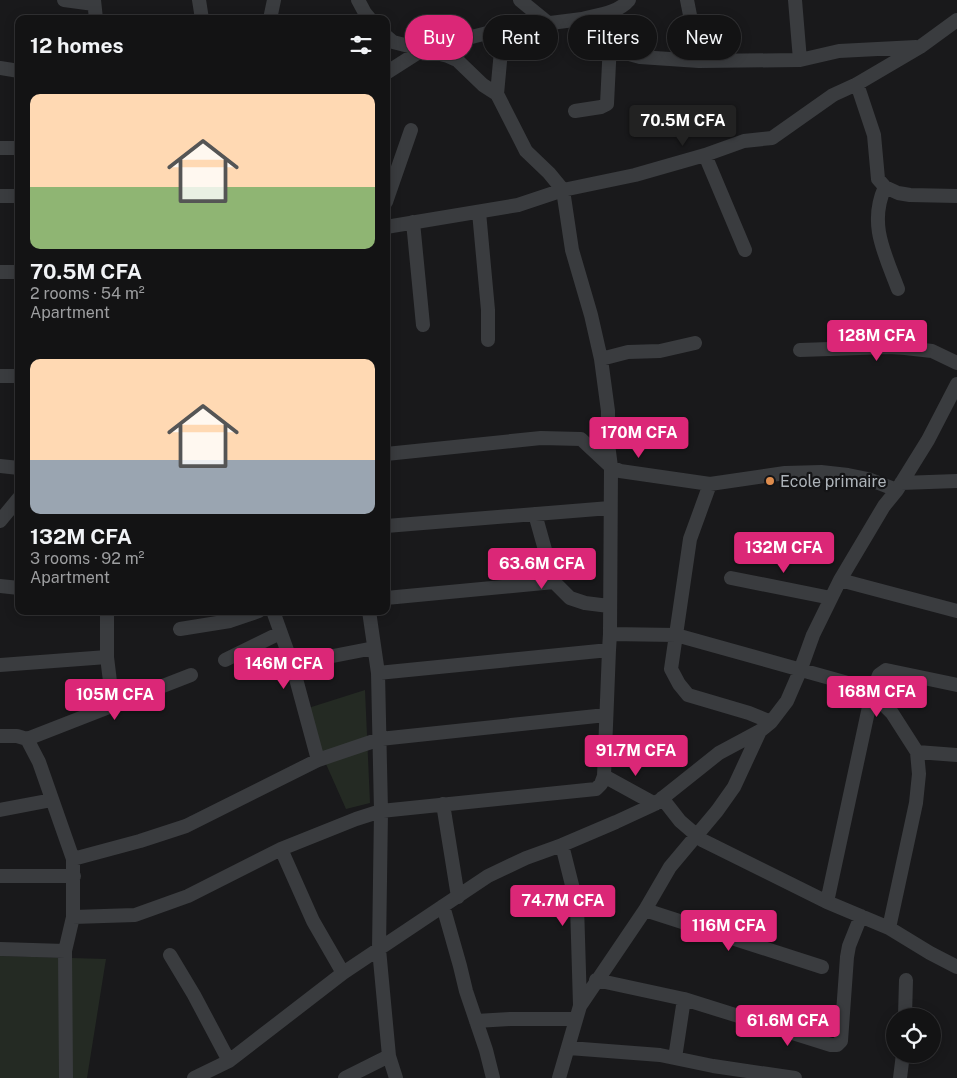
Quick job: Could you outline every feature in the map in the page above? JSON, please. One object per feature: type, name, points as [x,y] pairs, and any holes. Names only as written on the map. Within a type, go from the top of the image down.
[{"type":"street","points":[[64,0],[94,2],[96,15]]},
{"type":"street","points":[[199,0],[201,15]]},
{"type":"street","points":[[271,15],[274,0]]},
{"type":"street","points":[[358,0],[367,15]]},
{"type":"street","points":[[520,0],[538,15]]},
{"type":"street","points":[[600,15],[624,5],[629,0]]},
{"type":"street","points":[[688,0],[699,61]]},
{"type":"street","points":[[795,0],[800,60]]},
{"type":"street","points":[[390,226],[518,205],[563,190],[635,175],[705,155],[744,141],[772,138],[832,95],[857,84],[920,47],[957,20]]},
{"type":"street","points":[[390,39],[405,45]]},
{"type":"street","points":[[657,58],[699,61],[800,60],[839,51],[920,47]]},
{"type":"street","points":[[390,70],[406,60]]},
{"type":"street","points":[[73,917],[135,915],[188,896],[281,849],[381,810],[596,788],[601,784],[604,776],[610,634],[611,467],[608,444],[608,411],[601,359],[591,315],[572,250],[563,190],[549,173],[526,151],[497,94],[483,85],[457,60]]},
{"type":"street","points":[[497,94],[500,60]]},
{"type":"street","points":[[575,111],[608,104],[609,60]]},
{"type":"street","points":[[0,68],[15,71]]},
{"type":"street","points":[[857,84],[874,135],[878,179],[885,187],[898,193],[910,195],[957,196]]},
{"type":"street","points":[[390,190],[411,130]]},
{"type":"street","points":[[0,148],[15,148]]},
{"type":"street","points":[[705,155],[745,250]]},
{"type":"street","points":[[885,187],[880,198],[877,217],[878,236],[898,289]]},
{"type":"street","points":[[0,196],[15,196]]},
{"type":"street","points":[[478,212],[488,310],[488,340]]},
{"type":"street","points":[[413,222],[423,324]]},
{"type":"street","points":[[0,272],[15,272]]},
{"type":"street","points":[[601,359],[628,352],[660,351],[694,343]]},
{"type":"street","points":[[800,350],[905,348],[932,351],[957,363]]},
{"type":"street","points":[[0,376],[15,376]]},
{"type":"street","points":[[578,1012],[596,980],[645,910],[670,867],[734,788],[765,727],[787,701],[813,635],[840,580],[884,506],[899,487],[928,440],[957,384]]},
{"type":"street","points":[[390,454],[541,438],[581,439],[611,467],[620,471],[710,484],[785,473],[822,472],[848,475],[899,487],[957,481]]},
{"type":"street","points":[[0,466],[15,468]]},
{"type":"street","points":[[710,484],[690,539],[671,669],[678,684],[688,695],[749,713],[765,727]]},
{"type":"street","points":[[0,521],[15,506]]},
{"type":"street","points":[[390,526],[610,508]]},
{"type":"street","points":[[535,514],[554,582],[570,598],[585,603],[609,606]]},
{"type":"street","points":[[731,578],[831,598]]},
{"type":"street","points":[[840,580],[957,611]]},
{"type":"street","points":[[390,598],[554,582]]},
{"type":"street","points":[[0,586],[15,588]]},
{"type":"street","points":[[107,615],[107,657],[113,706]]},
{"type":"street","points":[[180,629],[230,621],[247,615]]},
{"type":"street","points":[[274,615],[292,664],[318,760]]},
{"type":"street","points":[[370,615],[378,673],[380,739],[379,949],[389,1056],[396,1078]]},
{"type":"street","points":[[225,660],[280,633]]},
{"type":"street","points":[[610,634],[676,635],[862,687],[872,693],[892,713],[917,752],[919,774],[916,803],[889,928]]},
{"type":"street","points":[[292,664],[374,648]]},
{"type":"street","points":[[378,673],[609,650]]},
{"type":"street","points":[[0,665],[107,657]]},
{"type":"street","points":[[827,902],[872,693],[879,675],[886,670],[957,685]]},
{"type":"street","points":[[0,736],[18,736],[27,739],[191,675]]},
{"type":"street","points":[[73,859],[140,841],[186,826],[318,760],[380,739],[606,715]]},
{"type":"street","points":[[194,1078],[229,1061],[343,973],[488,876],[526,858],[616,822],[658,801],[719,754],[765,727]]},
{"type":"street","points":[[27,739],[39,762],[73,859],[73,917],[65,951],[66,1078]]},
{"type":"street","points":[[917,752],[957,755]]},
{"type":"street","points":[[604,776],[658,801],[702,840],[827,902],[889,928],[957,967]]},
{"type":"street","points":[[0,810],[52,800]]},
{"type":"street","points":[[443,804],[458,897]]},
{"type":"street","points":[[559,1078],[578,1012],[577,905],[562,845]]},
{"type":"street","points":[[281,849],[313,921],[343,973]]},
{"type":"street","points":[[0,876],[74,876]]},
{"type":"street","points":[[443,906],[462,979],[486,1050],[493,1078]]},
{"type":"street","points":[[645,910],[822,967]]},
{"type":"street","points":[[596,980],[684,1000],[831,1045],[837,1044],[841,1041],[842,1033],[849,946],[861,916]]},
{"type":"street","points":[[0,949],[65,951]]},
{"type":"street","points":[[170,955],[194,995],[229,1061]]},
{"type":"street","points":[[905,1008],[906,980]]},
{"type":"street","points":[[675,1058],[684,1000]]},
{"type":"street","points":[[476,1022],[578,1012]]},
{"type":"street","points":[[569,1048],[660,1055],[794,1078]]},
{"type":"street","points":[[345,1078],[389,1056]]},
{"type":"street","points":[[900,1078],[902,1063]]},
{"type":"shaded area","points":[[365,690],[370,803],[346,809],[302,710]]},
{"type":"shaded area","points":[[0,956],[106,959],[87,1078],[0,1078]]},
{"type":"place","name":"Ecole primaire","points":[[770,481]]}]
